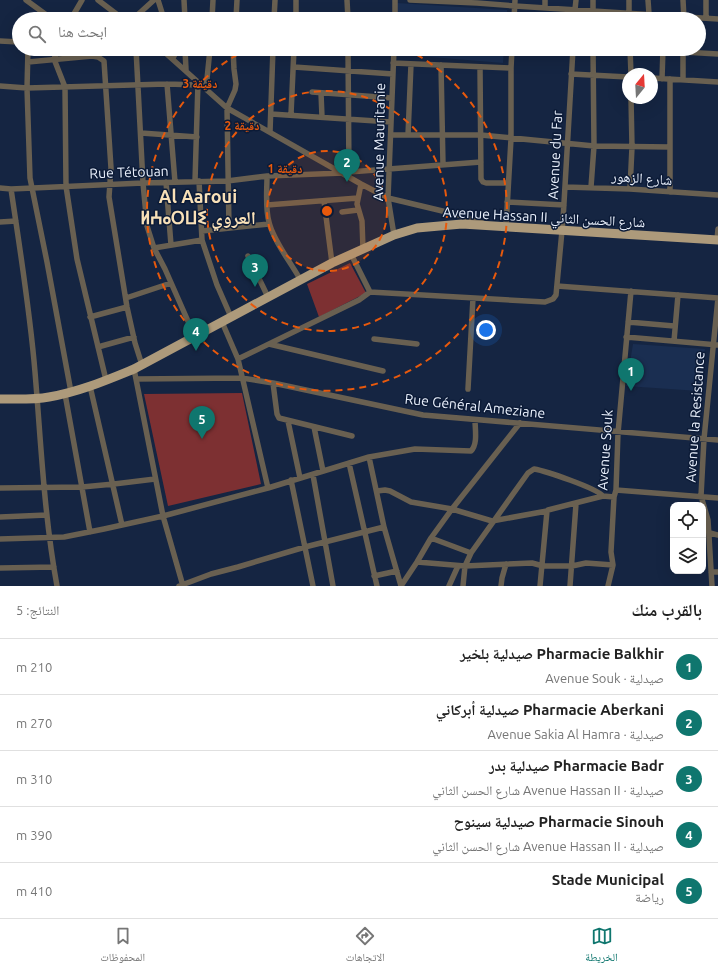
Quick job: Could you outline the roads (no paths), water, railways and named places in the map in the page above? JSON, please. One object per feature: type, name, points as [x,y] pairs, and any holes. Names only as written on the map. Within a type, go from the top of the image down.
[{"type":"main road","name":"Avenue Hassan II شارع الحسن الثاني","points":[[0,399],[37,399],[68,393],[138,367],[332,262],[394,235],[417,228],[462,224],[718,240]]},
{"type":"street","points":[[26,0],[42,12]]},
{"type":"street","points":[[75,12],[82,0]]},
{"type":"street","points":[[98,0],[115,12]]},
{"type":"street","points":[[141,12],[154,0]]},
{"type":"street","points":[[158,0],[162,12]]},
{"type":"street","points":[[184,0],[185,12]]},
{"type":"street","points":[[212,12],[213,0]]},
{"type":"street","points":[[236,12],[237,0]]},
{"type":"street","points":[[274,12],[275,0]]},
{"type":"street","points":[[296,0],[296,12]]},
{"type":"street","points":[[347,0],[348,12]]},
{"type":"street","points":[[394,12],[395,0]]},
{"type":"street","points":[[410,0],[515,3],[545,8],[600,12]]},
{"type":"street","points":[[545,0],[545,8]]},
{"type":"street","points":[[575,10],[576,0]]},
{"type":"street","points":[[593,11],[594,0]]},
{"type":"street","points":[[629,0],[629,12]]},
{"type":"street","points":[[648,0],[649,12]]},
{"type":"street","points":[[684,0],[684,12]]},
{"type":"street","points":[[706,0],[706,18],[718,19]]},
{"type":"street","points":[[0,41],[12,42]]},
{"type":"street","points":[[706,53],[718,54]]},
{"type":"street","points":[[28,56],[27,88],[30,178],[68,393],[90,532]]},
{"type":"street","points":[[55,56],[54,59],[65,87],[66,186],[77,259],[106,380]]},
{"type":"street","points":[[28,62],[92,56],[98,56],[104,61],[111,168],[109,198],[127,307],[134,337],[138,367],[136,378],[163,516],[181,586],[211,574],[305,547],[384,527]]},
{"type":"street","points":[[136,56],[143,183],[147,226],[154,248],[195,337]]},
{"type":"street","points":[[170,56],[227,108],[347,173],[361,184],[388,198],[455,214],[494,226]]},
{"type":"street","points":[[185,56],[186,70]]},
{"type":"street","points":[[206,89],[209,56]]},
{"type":"street","points":[[229,228],[227,181],[227,108],[236,84],[233,56]]},
{"type":"street","points":[[270,132],[273,56]]},
{"type":"street","points":[[291,114],[294,56]]},
{"type":"street","points":[[347,173],[349,120],[348,56]]},
{"type":"street","name":"Avenue Mauritanie","points":[[394,56],[388,198],[394,235]]},
{"type":"street","points":[[506,226],[511,139],[512,56]]},
{"type":"street","name":"Avenue du Far","points":[[557,286],[564,205],[572,56]]},
{"type":"street","points":[[591,187],[594,146],[593,56]]},
{"type":"street","points":[[630,56],[631,68]]},
{"type":"street","points":[[662,79],[663,56]]},
{"type":"street","points":[[683,56],[683,80]]},
{"type":"street","points":[[393,63],[511,68]]},
{"type":"street","points":[[408,135],[411,64]]},
{"type":"street","points":[[441,65],[443,165]]},
{"type":"street","points":[[294,67],[393,74]]},
{"type":"street","points":[[480,67],[481,179],[486,183],[508,183]]},
{"type":"street","points":[[571,74],[622,77]]},
{"type":"street","points":[[658,79],[718,82]]},
{"type":"street","points":[[670,79],[670,192]]},
{"type":"street","points":[[0,86],[27,88],[198,83]]},
{"type":"street","points":[[198,83],[197,181],[202,240],[217,285],[231,317]]},
{"type":"street","points":[[167,84],[175,182]]},
{"type":"street","points":[[312,92],[392,98]]},
{"type":"street","points":[[321,93],[322,117]]},
{"type":"street","points":[[630,189],[632,147],[631,104]]},
{"type":"street","points":[[271,114],[291,114],[349,120],[391,122]]},
{"type":"street","points":[[141,133],[197,137]]},
{"type":"street","points":[[391,135],[481,135],[594,146],[670,147]]},
{"type":"street","points":[[300,279],[269,224],[267,205],[267,176],[347,173],[481,162]]},
{"type":"street","name":"Rue Tétouan","points":[[0,188],[33,189],[110,184],[227,181],[267,176]]},
{"type":"street","points":[[166,182],[171,245]]},
{"type":"street","points":[[361,184],[358,198],[358,210],[362,221],[363,248]]},
{"type":"street","name":"شارع الزهور","points":[[565,187],[630,189],[718,195]]},
{"type":"street","points":[[11,189],[26,295],[49,539],[57,586]]},
{"type":"street","points":[[267,205],[358,198]]},
{"type":"street","points":[[324,201],[332,262]]},
{"type":"street","points":[[507,202],[564,205]]},
{"type":"street","points":[[342,212],[358,210]]},
{"type":"street","points":[[0,222],[16,221]]},
{"type":"street","points":[[202,231],[269,224]]},
{"type":"street","points":[[718,229],[718,240]]},
{"type":"street","points":[[154,248],[202,240]]},
{"type":"street","points":[[351,254],[370,292]]},
{"type":"street","points":[[248,256],[268,297]]},
{"type":"street","points":[[126,298],[171,283]]},
{"type":"street","points":[[238,359],[359,300],[370,292],[545,302],[553,299],[556,295],[557,286],[718,298]]},
{"type":"street","name":"Avenue Souk","points":[[608,586],[613,565],[614,496],[616,490],[618,432],[631,291]]},
{"type":"street","points":[[674,341],[674,326],[678,295]]},
{"type":"street","points":[[468,389],[473,298]]},
{"type":"street","name":"Avenue la Resistance","points":[[712,586],[710,533],[707,513],[701,496],[704,439],[715,345],[718,298]]},
{"type":"street","points":[[90,317],[127,307]]},
{"type":"street","points":[[222,322],[238,359],[268,488]]},
{"type":"street","points":[[628,322],[674,326]]},
{"type":"street","points":[[98,348],[134,337]]},
{"type":"street","points":[[626,337],[715,345]]},
{"type":"street","points":[[374,339],[418,344]]},
{"type":"street","points":[[269,344],[383,371]]},
{"type":"street","name":"Rue Général Ameziane","points":[[136,378],[242,378],[273,383],[423,415],[718,440]]},
{"type":"street","points":[[273,383],[278,416],[282,420],[352,436]]},
{"type":"street","points":[[90,386],[114,484],[122,524]]},
{"type":"street","points":[[0,539],[49,539],[64,537],[163,516],[268,488],[369,457],[415,449],[471,451],[475,445],[475,420]]},
{"type":"street","points":[[288,421],[300,478]]},
{"type":"street","points":[[401,586],[431,538],[452,509],[520,423]]},
{"type":"street","points":[[314,427],[323,472]]},
{"type":"street","points":[[369,457],[384,527],[401,586]]},
{"type":"street","points":[[349,463],[363,532],[377,586]]},
{"type":"street","points":[[449,586],[470,552],[530,471],[534,469],[586,487],[600,493],[603,496]]},
{"type":"street","points":[[313,475],[333,586]]},
{"type":"street","points":[[0,488],[82,486],[156,479]]},
{"type":"street","points":[[291,480],[313,586]]},
{"type":"street","points":[[377,491],[387,490],[411,502],[452,509],[492,521],[547,511],[603,496],[614,496]]},
{"type":"street","points":[[616,490],[718,498]]},
{"type":"street","points":[[570,586],[576,504]]},
{"type":"street","points":[[540,586],[547,511]]},
{"type":"street","points":[[0,517],[47,515]]},
{"type":"street","points":[[710,533],[718,535]]},
{"type":"street","points":[[431,538],[470,552]]},
{"type":"street","points":[[417,562],[461,566],[532,563],[543,566],[572,566],[586,563],[613,565]]},
{"type":"street","points":[[501,586],[506,564]]},
{"type":"street","points":[[461,566],[463,586]]},
{"type":"street","points":[[0,568],[54,567]]},
{"type":"street","points":[[374,576],[397,571]]},
{"type":"street","points":[[711,572],[718,572]]},
{"type":"place","name":"Pharmacie Aberkani صيدلية أبركاني","points":[[347,182]]},
{"type":"place","name":"Pharmacie Badr صيدلية بدر","points":[[255,287]]},
{"type":"place","name":"Pharmacie Sinouh صيدلية سينوح","points":[[196,351]]},
{"type":"place","name":"Pharmacie Balkhir صيدلية بلخير","points":[[631,391]]},
{"type":"place","name":"Stade Municipal","points":[[202,439]]},
{"type":"district","name":"Al Aaroui ⵍⵄⴰⵔⵡⵉ العروي","points":[[198,206]]}]
